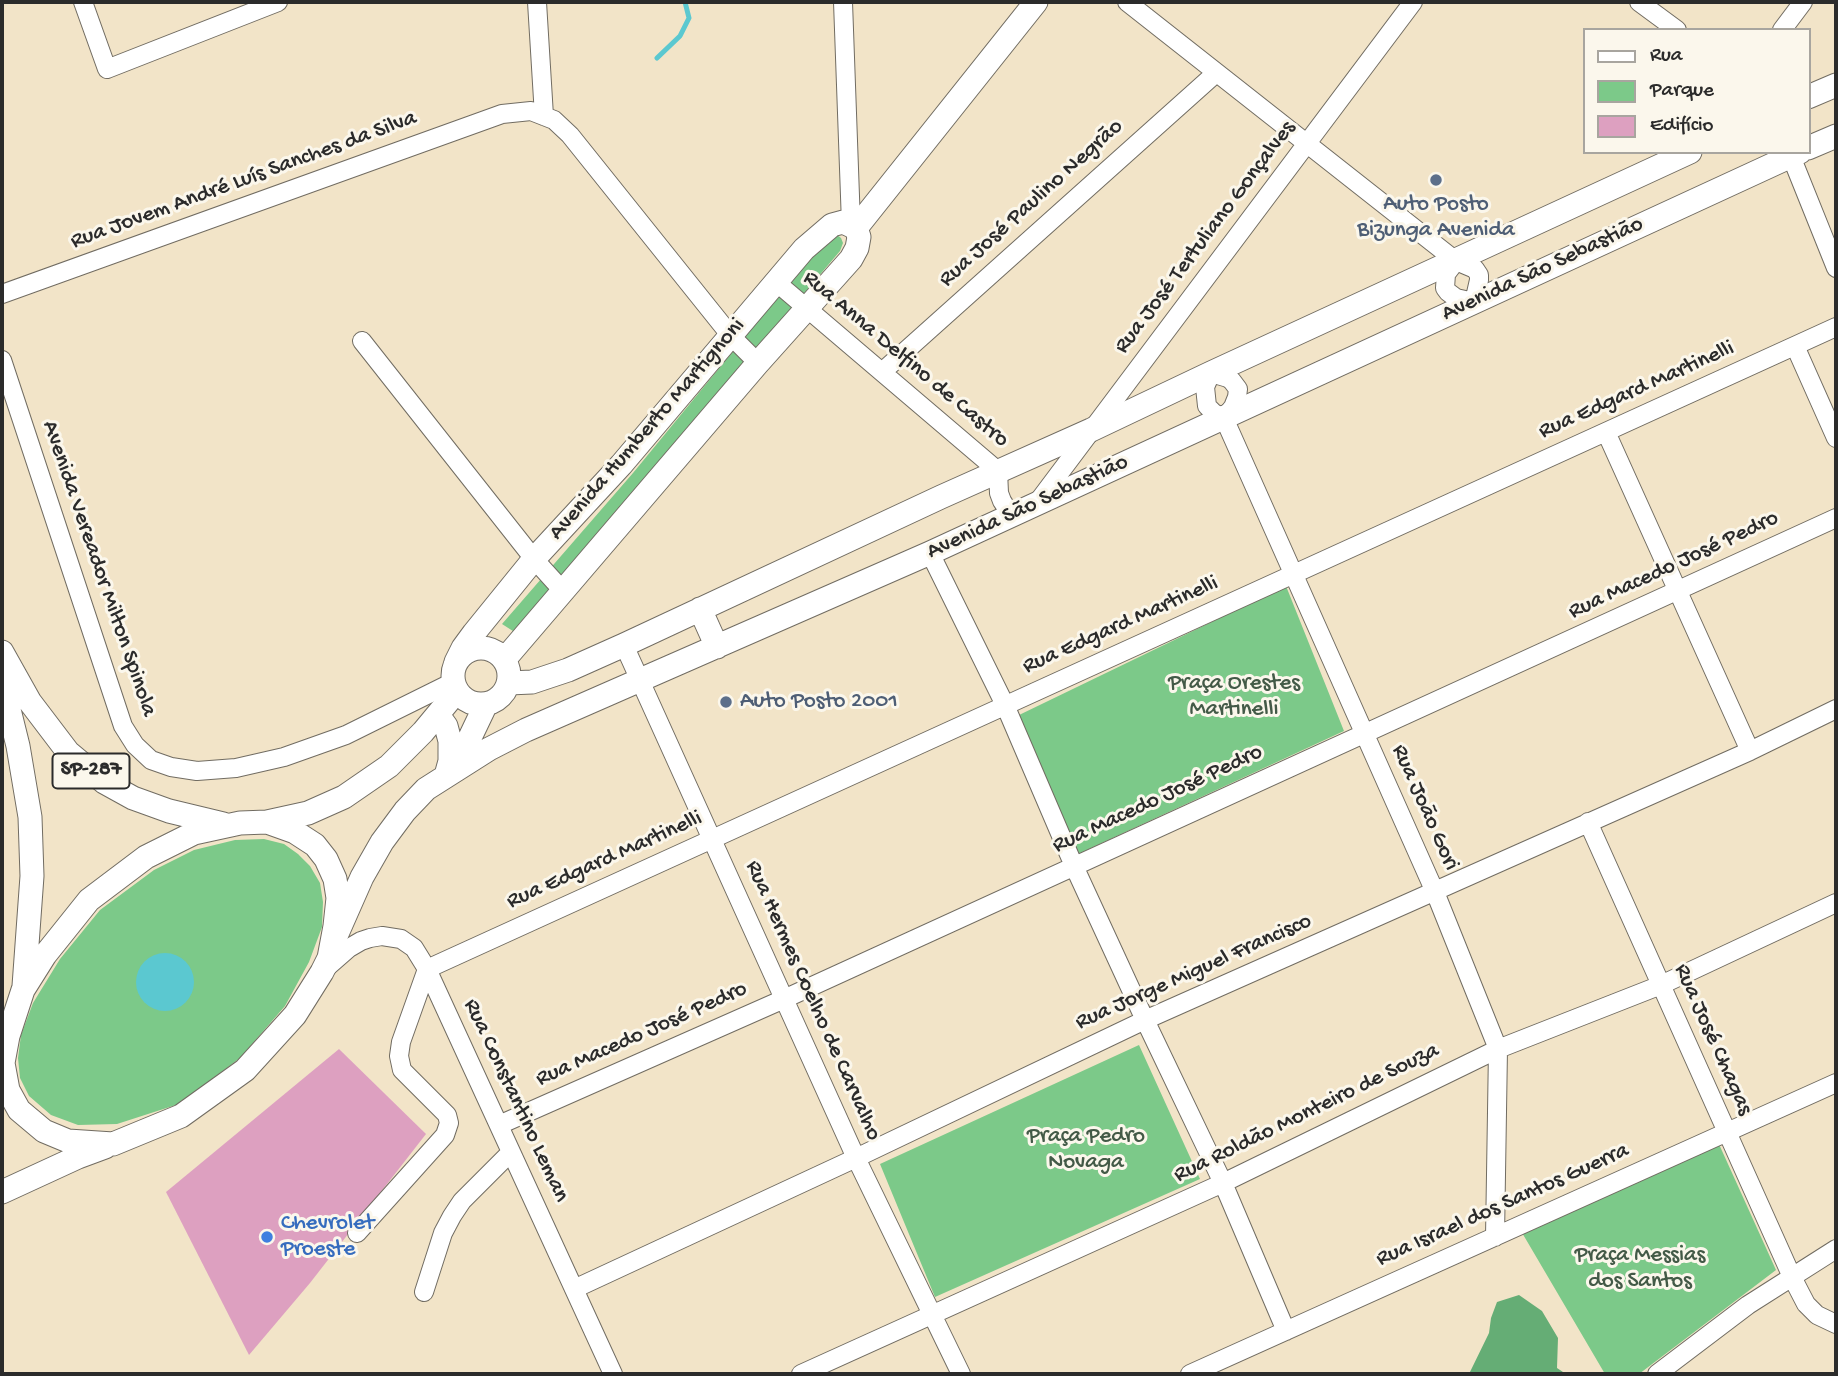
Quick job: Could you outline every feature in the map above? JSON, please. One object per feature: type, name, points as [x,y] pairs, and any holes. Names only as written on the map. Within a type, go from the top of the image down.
[{"type":"main road","name":"Avenida Humberto Martignoni","points":[[853,226],[1035,2]]},
{"type":"main road","points":[[1810,96],[1836,85]]},
{"type":"main road","name":"Avenida São Sebastião","points":[[1810,146],[1836,136]]},
{"type":"main road","name":"Avenida São Sebastião","points":[[509,683],[532,682],[568,670],[624,645],[1686,154]]},
{"type":"main road","name":"Avenida São Sebastião","points":[[332,945],[362,877],[382,842],[405,811],[426,789],[489,749],[640,679],[930,553],[1790,154]]},
{"type":"main road","name":"Avenida Humberto Martignoni","points":[[230,825],[240,822],[267,822],[308,813],[344,797],[389,766],[438,715],[456,678],[463,648],[534,559],[621,466],[804,249],[832,225],[843,222],[853,226],[859,237],[851,259],[758,363],[505,660]]},
{"type":"main road","points":[[700,609],[718,647]]},
{"type":"main road","points":[[478,648],[490,649],[505,660],[509,683],[500,698],[486,704],[470,703],[460,695],[456,678],[461,656],[478,648]]},
{"type":"main road","name":"SP-287","points":[[2,652],[30,702],[68,752],[104,782],[132,798],[169,811],[230,825]]},
{"type":"main road","name":"SP-287","points":[[2,681],[18,746],[30,817],[32,876],[23,990]]},
{"type":"main road","points":[[451,772],[486,704]]},
{"type":"main road","points":[[438,715],[446,726],[450,741],[451,772]]},
{"type":"main road","points":[[2,1192],[78,1157],[181,1116],[245,1070],[295,1015],[329,958],[338,898],[335,879],[326,859],[315,845],[295,832],[267,822]]},
{"type":"main road","points":[[113,1144],[68,1141],[44,1131],[19,1110],[8,1090],[3,1064],[8,1036],[23,990],[45,955],[89,900],[146,857],[194,833],[230,825]]},
{"type":"street","points":[[83,2],[107,69],[278,2]]},
{"type":"street","points":[[537,2],[544,116],[554,120],[570,135],[731,336],[758,363]]},
{"type":"street","points":[[842,2],[853,226]]},
{"type":"street","points":[[1127,2],[1456,261],[1472,266],[1477,271],[1479,280],[1474,302],[1456,298],[1445,288],[1446,274],[1456,261]]},
{"type":"street","name":"Rua José Tertuliano Gonçalves","points":[[1037,503],[1413,2]]},
{"type":"street","points":[[1639,2],[1673,28]]},
{"type":"street","points":[[1784,28],[1803,2]]},
{"type":"street","name":"Rua José Paulino Negrão","points":[[882,372],[1216,73]]},
{"type":"street","name":"Rua Jovem André Luís Sanches da Silva","points":[[2,294],[502,114],[531,111],[544,116]]},
{"type":"street","points":[[1795,154],[1836,268]]},
{"type":"street","name":"Rua Anna Delfino de Castro","points":[[776,282],[998,471],[999,493],[1011,515]]},
{"type":"street","name":"Rua Edgard Martinelli","points":[[427,969],[1836,327]]},
{"type":"street","points":[[362,341],[562,591]]},
{"type":"street","points":[[1795,346],[1836,438]]},
{"type":"street","name":"Avenida Vereador Milton Spinola","points":[[2,359],[123,726],[135,745],[151,760],[171,767],[197,771],[236,768],[284,757],[346,735],[456,678]]},
{"type":"street","points":[[1211,373],[1228,378],[1238,389],[1233,407],[1224,418],[1207,406],[1205,387],[1211,373]]},
{"type":"street","name":"Rua João Gori","points":[[1224,418],[1434,892],[1498,1049],[1495,1237]]},
{"type":"street","points":[[1606,432],[1750,751]]},
{"type":"street","name":"Rua Macedo José Pedro","points":[[499,1125],[784,999],[1836,518]]},
{"type":"street","points":[[930,553],[1005,705],[1074,866],[1223,1183],[1286,1331]]},
{"type":"street","name":"Rua Hermes Coelho de Carvalho","points":[[624,645],[856,1158],[961,1374]]},
{"type":"street","name":"Rua Jorge Miguel Francisco","points":[[574,1289],[1145,1020],[1750,751],[1836,709]]},
{"type":"street","name":"Rua José Chagas","points":[[1588,822],[1792,1277],[1806,1304],[1816,1315],[1836,1324]]},
{"type":"street","name":"Rua Roldão Monteiro de Souza","points":[[801,1374],[1223,1183],[1498,1049],[1661,985],[1836,903]]},
{"type":"street","name":"Rua Constantino Leman","points":[[322,972],[361,941],[382,936],[401,939],[414,948],[427,969],[613,1374]]},
{"type":"street","points":[[357,1233],[445,1135],[449,1124],[447,1115],[402,1070],[399,1056],[401,1042],[427,969]]},
{"type":"street","name":"Rua Israel dos Santos Guerra","points":[[1191,1374],[1836,1083]]},
{"type":"street","points":[[424,1292],[443,1233],[452,1216],[462,1201],[511,1152]]},
{"type":"street","points":[[1657,1374],[1748,1306],[1836,1249]]},
{"type":"green space","points":[[836,234],[843,243],[840,251],[516,633],[502,624],[633,473],[827,237]]},
{"type":"green space","name":"Praça Orestes Martinelli","points":[[1286,586],[1344,731],[1078,854],[1017,716]]},
{"type":"green space","points":[[264,839],[284,844],[310,866],[320,883],[323,902],[322,927],[309,962],[285,1006],[240,1058],[179,1104],[117,1124],[78,1125],[51,1115],[29,1096],[20,1078],[18,1058],[21,1035],[33,1003],[60,959],[100,910],[154,870],[194,850],[235,840]]},
{"type":"green space","name":"Praça Pedro Novaga","points":[[1139,1045],[1200,1179],[935,1297],[880,1164]]},
{"type":"green space","name":"Praça Messias dos Santos","points":[[1718,1142],[1776,1270],[1639,1374],[1605,1374],[1521,1231]]},
{"type":"green space","points":[[1519,1295],[1542,1311],[1558,1338],[1557,1368],[1566,1374],[1469,1374],[1489,1333],[1497,1302]]},
{"type":"water","points":[[165,953],[181,958],[189,966],[194,982],[189,998],[181,1006],[165,1011],[149,1006],[141,998],[136,982],[141,966],[149,958]]},
{"type":"building","name":"Chevrolet Proeste","points":[[339,1049],[426,1134],[310,1283],[249,1355],[166,1192]]},
{"type":"waterway","points":[[657,58],[680,36],[689,18],[685,2]]},
{"type":"place","name":"Auto Posto Bizunga Avenida","points":[[1436,180]]},
{"type":"place","name":"Auto Posto 2001","points":[[726,702]]},
{"type":"place","name":"Chevrolet Proeste","points":[[267,1237]]}]
